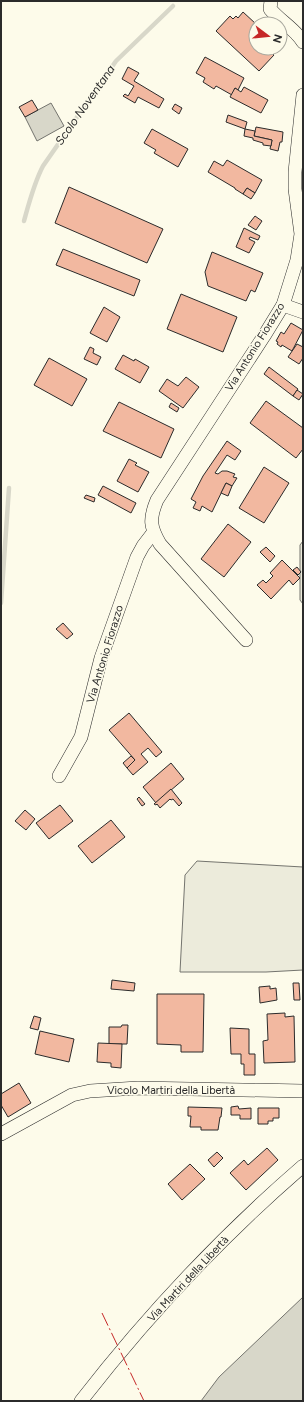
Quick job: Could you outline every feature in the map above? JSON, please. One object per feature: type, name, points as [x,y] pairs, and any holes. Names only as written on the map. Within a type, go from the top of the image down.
[{"type":"street","points":[[271,1],[270,9],[275,16],[300,36],[303,42]]},
{"type":"street","name":"Via Antonio Fiorazzo","points":[[59,776],[81,736],[102,658],[137,557],[153,533],[152,516],[157,500],[264,336],[282,304],[297,260],[301,234],[301,214],[295,189],[294,172],[303,95]]},
{"type":"street","points":[[282,304],[303,312]]},
{"type":"street","points":[[153,533],[160,544],[246,640]]},
{"type":"street","name":"Vicolo Martiri della Libertà","points":[[1,1134],[72,1095],[90,1091],[138,1088],[303,1091]]},
{"type":"street","name":"Via Martiri della Libertà","points":[[82,1401],[114,1359],[215,1249],[303,1166]]},
{"type":"shaded area","points":[[51,103],[64,126],[37,141],[25,117]]},
{"type":"shaded area","points":[[303,541],[303,604],[300,600],[300,545]]},
{"type":"shaded area","points":[[197,861],[303,867],[303,970],[266,972],[180,972],[185,875]]},
{"type":"shaded area","points":[[303,1297],[303,1401],[201,1401],[219,1377]]},
{"type":"building","points":[[243,12],[248,17],[248,56],[273,56],[259,71],[216,31],[230,16],[233,19],[236,16],[238,18]]},
{"type":"building","points":[[205,57],[244,78],[238,90],[235,88],[232,95],[216,86],[214,89],[203,82],[205,78],[196,73]]},
{"type":"building","points":[[128,67],[139,73],[134,81],[164,99],[159,108],[138,97],[135,103],[123,96],[125,94],[128,96],[134,86],[122,79]]},
{"type":"building","points":[[244,87],[268,100],[261,113],[230,97],[235,88],[241,92]]},
{"type":"building","points":[[32,100],[38,110],[25,117],[19,107]]},
{"type":"building","points":[[175,104],[182,108],[179,114],[172,109]]},
{"type":"building","points":[[228,115],[247,122],[245,129],[226,122]]},
{"type":"building","points":[[256,127],[283,132],[282,142],[280,142],[278,151],[270,149],[272,140],[254,136]]},
{"type":"building","points":[[152,129],[188,149],[178,167],[154,153],[156,150],[144,143]]},
{"type":"building","points":[[245,129],[255,131],[254,136],[272,140],[271,146],[263,145],[263,143],[253,140],[253,138],[244,136]]},
{"type":"building","points":[[227,160],[262,180],[255,193],[247,188],[243,194],[208,172],[214,161],[223,166]]},
{"type":"building","points":[[69,187],[163,229],[147,263],[55,223]]},
{"type":"building","points":[[247,188],[255,193],[251,199],[243,194]]},
{"type":"building","points":[[255,216],[262,221],[256,230],[248,225]]},
{"type":"building","points":[[244,228],[260,236],[258,240],[250,237],[249,239],[255,242],[249,253],[236,247]]},
{"type":"building","points":[[63,249],[140,280],[134,296],[56,265]]},
{"type":"building","points":[[212,252],[263,273],[255,292],[251,290],[246,301],[208,286],[205,272]]},
{"type":"building","points":[[181,294],[237,317],[223,352],[167,329]]},
{"type":"building","points":[[104,307],[120,317],[107,342],[90,333]]},
{"type":"building","points":[[291,323],[303,330],[292,351],[282,345],[281,347],[276,341],[281,332],[284,334]]},
{"type":"building","points":[[297,344],[303,347],[303,358],[299,364],[288,357]]},
{"type":"building","points":[[90,347],[94,349],[93,353],[101,357],[97,365],[84,359]]},
{"type":"building","points":[[123,355],[134,361],[135,359],[149,367],[140,383],[115,369]]},
{"type":"building","points":[[49,358],[87,379],[72,406],[34,385]]},
{"type":"building","points":[[269,367],[298,389],[293,396],[264,374]]},
{"type":"building","points":[[186,377],[199,387],[183,408],[159,391],[167,379],[178,386]]},
{"type":"building","points":[[297,390],[303,394],[299,400],[293,396]]},
{"type":"building","points":[[266,401],[303,428],[303,449],[296,458],[250,423]]},
{"type":"building","points":[[119,402],[174,429],[161,458],[103,431]]},
{"type":"building","points":[[171,403],[179,408],[177,412],[169,407]]},
{"type":"building","points":[[227,441],[241,451],[235,460],[227,455],[215,473],[218,474],[222,471],[227,471],[235,474],[233,477],[237,478],[232,486],[226,483],[212,512],[202,506],[200,511],[193,508],[196,502],[191,499],[203,476]]},
{"type":"building","points":[[129,459],[137,463],[135,465],[149,472],[138,492],[117,481]]},
{"type":"building","points":[[264,467],[289,483],[264,523],[239,508]]},
{"type":"building","points":[[226,483],[232,486],[228,496],[221,493]]},
{"type":"building","points":[[103,486],[136,503],[131,513],[98,495]]},
{"type":"building","points":[[86,495],[95,498],[94,502],[84,498]]},
{"type":"building","points":[[228,524],[251,542],[224,577],[201,559]]},
{"type":"building","points":[[266,547],[275,556],[270,562],[260,552]]},
{"type":"building","points":[[282,560],[300,578],[293,585],[289,580],[271,599],[257,585],[263,580],[266,583],[273,576],[270,573]]},
{"type":"building","points":[[297,567],[301,572],[298,575],[293,570]]},
{"type":"building","points":[[63,623],[73,634],[67,639],[56,629]]},
{"type":"building","points":[[129,713],[162,752],[156,757],[148,748],[141,754],[148,762],[133,775],[127,768],[135,760],[109,730]]},
{"type":"building","points":[[131,756],[135,760],[127,768],[123,763]]},
{"type":"building","points":[[171,763],[184,779],[156,803],[143,787]]},
{"type":"building","points":[[171,789],[182,803],[179,806],[173,799],[170,799],[160,808],[157,804],[154,804]]},
{"type":"building","points":[[139,797],[145,804],[142,806],[137,799]]},
{"type":"building","points":[[60,805],[73,821],[49,839],[36,823]]},
{"type":"building","points":[[25,810],[35,819],[26,830],[15,821]]},
{"type":"building","points":[[111,820],[125,837],[92,863],[78,846]]},
{"type":"building","points":[[112,980],[135,983],[134,991],[111,989]]},
{"type":"building","points":[[293,983],[299,983],[300,1000],[294,1000]]},
{"type":"building","points":[[270,986],[270,989],[276,988],[277,1000],[260,1003],[259,987]]},
{"type":"building","points":[[157,994],[204,994],[203,1052],[181,1052],[181,1045],[157,1044]]},
{"type":"building","points":[[285,1013],[285,1017],[294,1016],[295,1062],[264,1063],[263,1041],[268,1040],[267,1014]]},
{"type":"building","points":[[34,1016],[41,1018],[38,1030],[30,1028]]},
{"type":"building","points":[[122,1025],[128,1025],[127,1044],[109,1044],[109,1027],[121,1027]]},
{"type":"building","points":[[230,1028],[249,1029],[249,1054],[255,1054],[255,1075],[244,1075],[244,1064],[241,1064],[241,1054],[231,1054]]},
{"type":"building","points":[[40,1031],[74,1039],[69,1062],[35,1054]]},
{"type":"building","points":[[98,1043],[122,1044],[121,1068],[111,1067],[111,1063],[97,1062]]},
{"type":"building","points":[[19,1083],[31,1103],[8,1117],[1,1105],[1,1094]]},
{"type":"building","points":[[238,1106],[239,1109],[251,1108],[251,1119],[240,1119],[240,1115],[231,1115],[231,1107]]},
{"type":"building","points":[[188,1107],[222,1108],[218,1130],[201,1130],[201,1127],[190,1127],[191,1116],[188,1116]]},
{"type":"building","points":[[258,1108],[279,1108],[279,1118],[273,1118],[273,1121],[268,1121],[268,1124],[258,1124]]},
{"type":"building","points":[[267,1148],[278,1160],[246,1190],[230,1173],[244,1160],[248,1165]]},
{"type":"building","points":[[217,1152],[223,1158],[214,1167],[208,1160]]},
{"type":"building","points":[[190,1164],[205,1179],[182,1200],[168,1184]]},
{"type":"waterway","name":"Scolo Noventana","points":[[24,221],[34,186],[43,166],[116,61],[173,6]]},
{"type":"waterway","name":"Scolo Noventana","points":[[1,603],[9,488]]},
{"type":"power","points":[[102,1313],[144,1401]]}]
